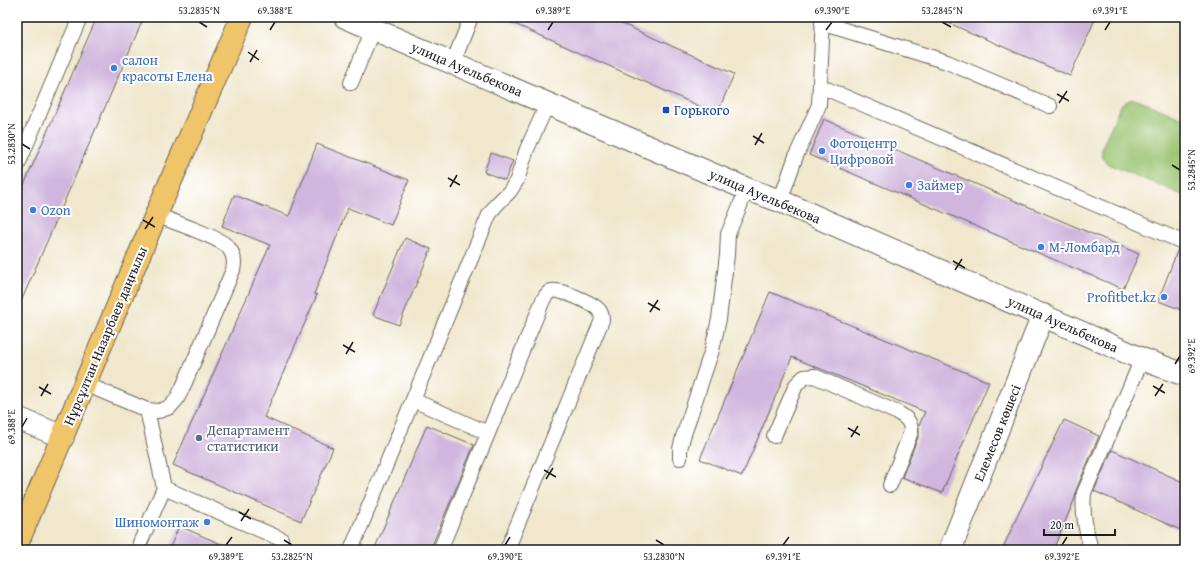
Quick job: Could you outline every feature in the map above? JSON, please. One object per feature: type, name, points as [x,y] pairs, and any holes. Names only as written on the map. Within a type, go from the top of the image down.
[{"type":"highway","name":"Нұрсұлтан Назарбаев даңғылы","points":[[17,544],[156,215],[242,17]]},
{"type":"street","name":"улица Ауельбекова","points":[[345,17],[747,189],[780,201],[1142,359],[1185,375]]},
{"type":"street","name":"Елемесов көшесі","points":[[950,550],[1043,315]]},
{"type":"street","points":[[17,418],[63,437]]},
{"type":"lane","points":[[17,168],[80,17]]},
{"type":"lane","points":[[452,63],[471,17]]},
{"type":"lane","points":[[823,20],[838,17]]},
{"type":"lane","points":[[780,201],[796,156],[819,105],[823,20]]},
{"type":"lane","points":[[823,20],[947,62],[1050,106]]},
{"type":"lane","points":[[352,83],[373,29]]},
{"type":"lane","points":[[820,86],[1185,243]]},
{"type":"lane","points":[[351,550],[489,215],[496,205],[510,191],[517,180],[527,149],[548,103]]},
{"type":"lane","points":[[680,458],[680,449],[683,437],[712,350],[719,319],[727,255],[728,234],[747,189]]},
{"type":"lane","points":[[85,384],[147,410],[159,411],[170,408],[177,399],[183,387],[233,270],[235,262],[233,254],[228,246],[156,215]]},
{"type":"lane","points":[[440,550],[547,294],[552,291],[564,292],[597,308],[601,313],[602,320],[507,550]]},
{"type":"lane","points":[[1091,550],[1084,521],[1084,493],[1142,359]]},
{"type":"lane","points":[[774,436],[796,385],[804,377],[814,376],[898,413],[908,420],[911,426],[911,432],[890,485]]},
{"type":"lane","points":[[413,400],[488,433]]},
{"type":"lane","points":[[140,544],[164,488],[147,410]]},
{"type":"lane","points":[[164,488],[281,539]]},
{"type":"green space","points":[[1132,99],[1139,100],[1185,120],[1185,196],[1108,164],[1104,160],[1102,153],[1103,145],[1120,107],[1123,103]]},
{"type":"building","points":[[97,17],[144,17],[17,311],[17,201]]},
{"type":"building","points":[[499,17],[607,17],[734,74],[717,114]]},
{"type":"building","points":[[935,17],[1096,17],[1070,76]]},
{"type":"building","points":[[824,119],[1139,254],[1123,289],[809,155]]},
{"type":"building","points":[[317,144],[409,180],[391,225],[348,208],[314,294],[317,295],[264,417],[333,448],[301,521],[173,465],[270,245],[222,226],[234,195],[289,216]]},
{"type":"building","points":[[491,153],[513,161],[505,180],[484,172]]},
{"type":"building","points":[[405,238],[431,249],[399,325],[373,315]]},
{"type":"building","points":[[1178,249],[1185,251],[1185,311],[1158,301]]},
{"type":"building","points":[[770,292],[989,382],[942,493],[902,477],[919,435],[919,425],[925,412],[792,357],[742,476],[700,459]]},
{"type":"building","points":[[1064,420],[1099,436],[1053,550],[1002,550],[1016,519]]},
{"type":"building","points":[[427,425],[474,445],[430,550],[374,550]]},
{"type":"building","points":[[1112,450],[1185,483],[1185,532],[1094,491]]},
{"type":"building","points":[[179,526],[235,550],[169,550]]},
{"type":"place","name":"салон красоты Елена","points":[[114,68]]},
{"type":"place","name":"Горького","points":[[666,110]]},
{"type":"place","name":"Фотоцентр Цифровой","points":[[822,151]]},
{"type":"place","name":"Займер","points":[[909,185]]},
{"type":"place","name":"Ozon","points":[[33,210]]},
{"type":"place","name":"М-Ломбард","points":[[1041,247]]},
{"type":"place","name":"Profitbet.kz","points":[[1164,297]]},
{"type":"place","name":"Департамент статистики","points":[[199,438]]},
{"type":"place","name":"Шиномонтаж","points":[[207,522]]}]
